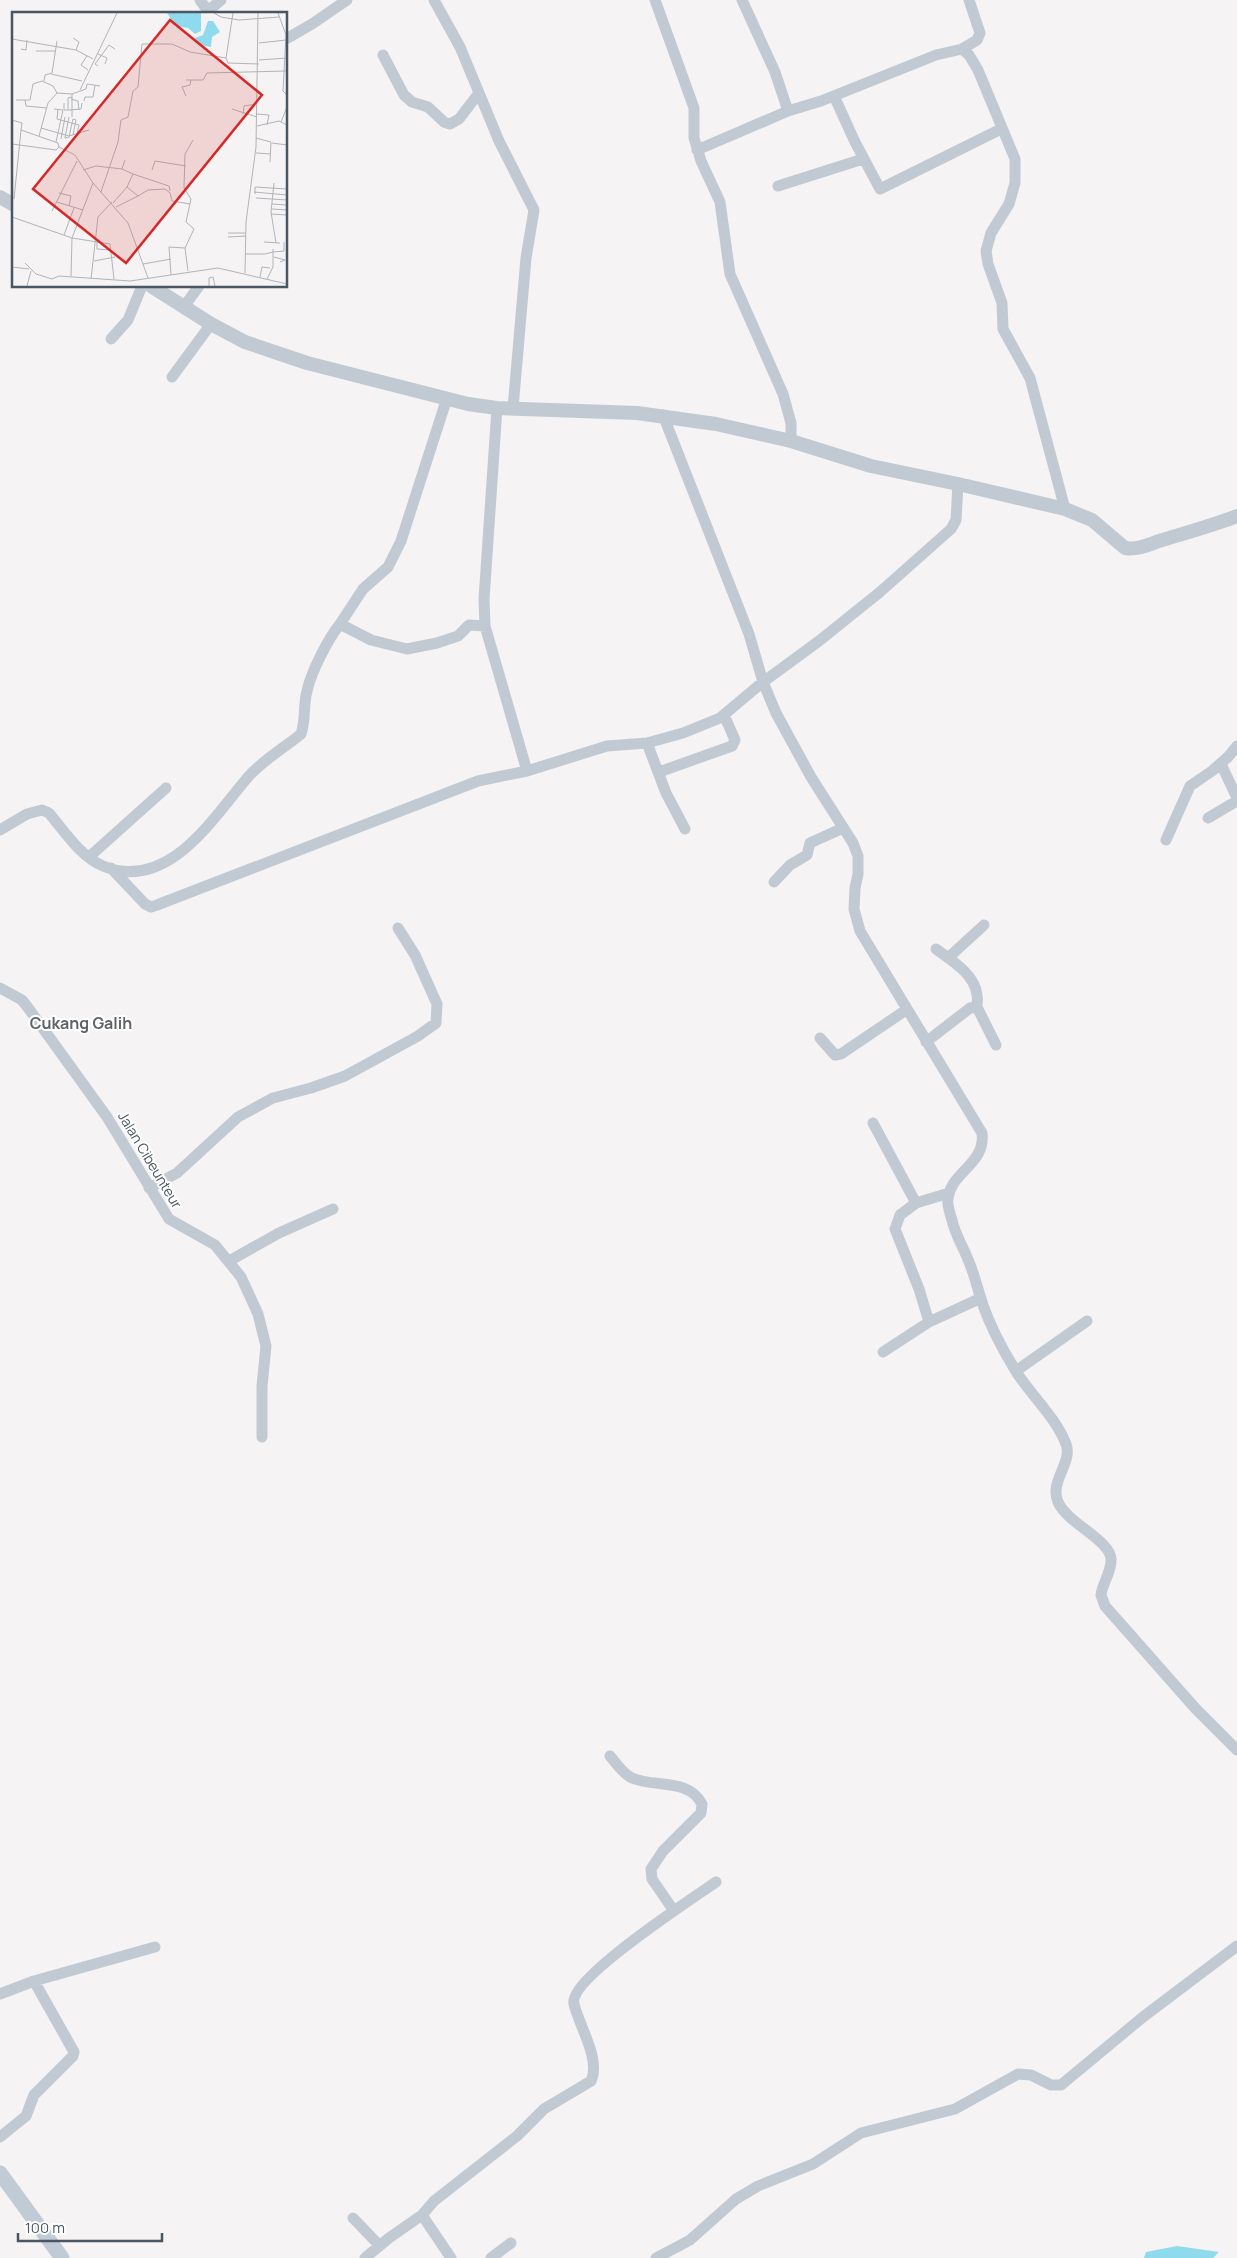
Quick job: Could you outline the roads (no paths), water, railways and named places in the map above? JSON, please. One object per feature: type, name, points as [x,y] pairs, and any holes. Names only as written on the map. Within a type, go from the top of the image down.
[{"type":"main road","points":[[0,2173],[62,2258]]},
{"type":"street","points":[[200,0],[209,12],[221,0]]},
{"type":"street","points":[[288,38],[347,0]]},
{"type":"street","points":[[434,0],[460,47],[499,141],[534,210],[527,250],[513,408]]},
{"type":"street","points":[[655,0],[694,108],[694,138],[697,150],[720,202],[730,274],[783,394],[791,424],[791,442]]},
{"type":"street","points":[[742,0],[775,72],[788,111]]},
{"type":"street","points":[[697,150],[788,111],[834,96],[928,59],[962,49],[976,40],[980,33],[969,0]]},
{"type":"street","points":[[962,49],[969,55],[978,70],[1001,129],[1015,158],[1015,184],[1009,204],[991,232],[987,244],[988,264],[1002,303],[1003,329],[1030,378],[1065,509]]},
{"type":"street","points":[[383,55],[404,95],[412,102],[428,107],[444,122],[450,124],[459,120],[480,93]]},
{"type":"street","points":[[834,96],[864,159],[879,188],[882,190],[1001,129]]},
{"type":"street","points":[[778,186],[864,159]]},
{"type":"street","points":[[0,198],[12,204]]},
{"type":"street","points":[[111,339],[128,320],[141,288]]},
{"type":"street","points":[[154,288],[184,308],[245,342],[307,363],[468,404],[497,408],[663,416],[716,424],[791,442],[870,466],[1065,509],[1092,520],[1106,530],[1120,546],[1132,549],[1197,531],[1237,516]]},
{"type":"street","points":[[184,308],[198,288]]},
{"type":"street","points":[[172,377],[211,324]]},
{"type":"street","points":[[0,830],[27,814],[42,810],[49,813],[90,857],[102,865],[111,868],[144,870],[166,863],[208,828],[249,776],[301,734],[310,680],[329,642],[363,589],[382,573],[393,558],[401,541],[447,398]]},
{"type":"street","points":[[497,408],[484,598],[485,626],[527,771]]},
{"type":"street","points":[[663,416],[749,634],[763,682],[776,713],[811,777],[853,843],[859,863],[854,897],[855,918],[860,931],[982,1133],[983,1141],[980,1151],[949,1193],[948,1198],[952,1221],[996,1335],[1016,1372],[1061,1434],[1067,1446],[1067,1455],[1056,1486],[1058,1504],[1069,1518],[1102,1544],[1111,1558],[1102,1588],[1102,1601],[1195,1708],[1237,1750]]},
{"type":"street","points":[[111,868],[145,904],[151,907],[478,781],[527,771],[607,746],[647,744],[683,733],[724,715],[763,682],[819,641],[880,592],[951,529],[956,520],[958,484]]},
{"type":"street","points":[[340,624],[371,640],[407,649],[437,643],[458,636],[468,625],[485,626]]},
{"type":"street","points":[[659,772],[732,746],[735,740],[724,715]]},
{"type":"street","points":[[647,744],[666,792],[685,830]]},
{"type":"street","points":[[1166,840],[1190,786],[1221,764],[1237,746]]},
{"type":"street","points":[[1208,818],[1235,802],[1237,798],[1221,764]]},
{"type":"street","points":[[90,857],[166,788]]},
{"type":"street","points":[[774,882],[790,865],[807,855],[810,843],[843,828]]},
{"type":"street","points":[[948,958],[984,925]]},
{"type":"street","points":[[149,1188],[177,1173],[238,1117],[272,1098],[311,1088],[345,1076],[418,1036],[436,1023],[437,1004],[415,955],[398,928]]},
{"type":"street","points":[[936,949],[963,970],[974,986],[977,996],[977,1007],[996,1045]]},
{"type":"street","name":"Jalan Cibeunteur","points":[[0,988],[22,1000],[29,1009],[107,1117],[172,1223],[215,1245],[229,1261],[247,1288],[263,1330],[266,1346],[262,1386],[262,1437]]},
{"type":"street","points":[[926,1042],[970,1008],[977,1007]]},
{"type":"street","points":[[820,1038],[835,1055],[841,1054],[906,1010]]},
{"type":"street","points":[[872,1123],[916,1203]]},
{"type":"street","points":[[929,1322],[919,1289],[895,1229],[900,1215],[916,1203],[949,1193]]},
{"type":"street","points":[[229,1261],[279,1233],[333,1209]]},
{"type":"street","points":[[884,1352],[929,1322],[981,1298]]},
{"type":"street","points":[[1016,1372],[1087,1321]]},
{"type":"street","points":[[610,1756],[632,1778],[659,1785],[675,1785],[685,1788],[694,1794],[702,1804],[699,1816],[663,1851],[650,1869],[652,1879],[674,1911]]},
{"type":"street","points":[[365,2258],[422,2215],[434,2201],[516,2136],[544,2109],[591,2081],[594,2068],[583,2027],[574,2006],[573,2000],[576,1991],[616,1953],[716,1882]]},
{"type":"street","points":[[656,2258],[690,2240],[736,2199],[758,2186],[813,2164],[861,2133],[955,2109],[1018,2074],[1031,2075],[1051,2085],[1061,2085],[1143,2017],[1237,1946]]},
{"type":"street","points":[[0,1994],[34,1981],[155,1947]]},
{"type":"street","points":[[0,2137],[26,2116],[34,2095],[73,2056],[74,2052],[34,1981]]},
{"type":"street","points":[[422,2215],[451,2258]]},
{"type":"street","points":[[353,2218],[380,2245]]},
{"type":"street","points":[[491,2258],[511,2243]]},
{"type":"water","points":[[1177,2246],[1219,2252],[1213,2258],[1144,2258],[1146,2252]]},
{"type":"district","name":"Cukang Galih","points":[[81,1023]]}]
